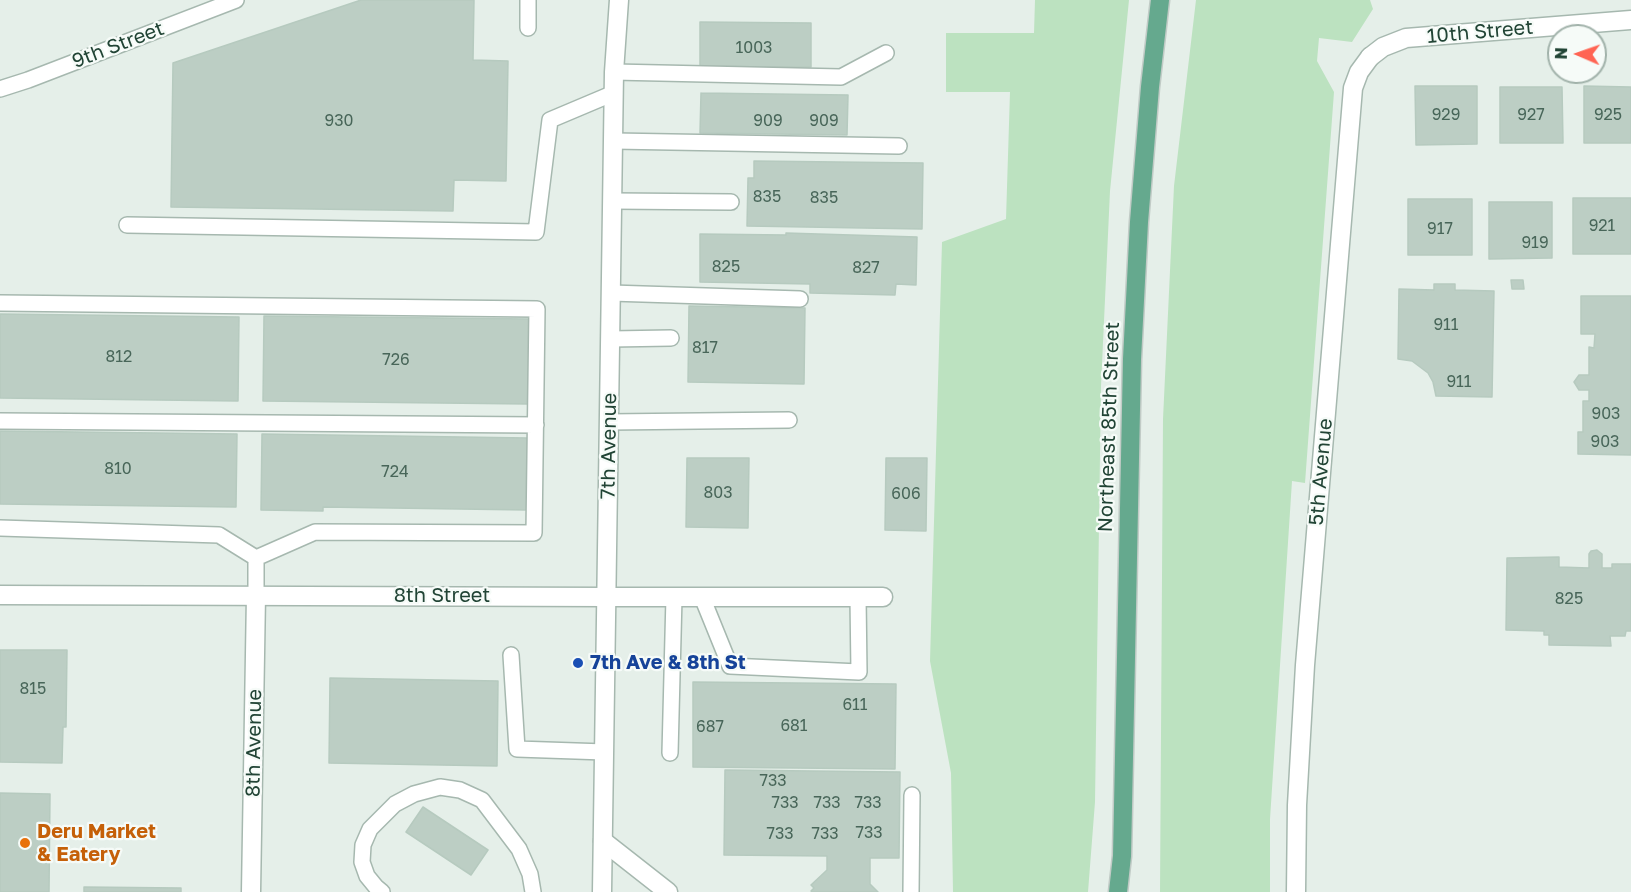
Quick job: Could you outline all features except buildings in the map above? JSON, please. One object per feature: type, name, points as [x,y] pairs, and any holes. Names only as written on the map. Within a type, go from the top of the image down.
[{"type":"main road","name":"Northeast 85th Street","points":[[1118,892],[1122,856],[1132,358],[1139,222],[1160,0]]},
{"type":"main road","name":"Northeast 85th Street","points":[[1122,856],[1126,892]]},
{"type":"street","name":"7th Avenue","points":[[602,892],[614,72],[619,0]]},
{"type":"street","name":"10th Street","points":[[1370,57],[1383,46],[1406,38],[1631,20]]},
{"type":"street","name":"5th Avenue","points":[[1296,892],[1297,805],[1305,665],[1353,88],[1359,72],[1370,57]]},
{"type":"street","name":"8th Street","points":[[0,595],[883,597]]},
{"type":"street","name":"8th Avenue","points":[[251,892],[256,595]]},
{"type":"street","points":[[603,841],[668,892]]},
{"type":"lane","name":"9th Street","points":[[0,88],[28,80],[236,0]]},
{"type":"lane","points":[[528,0],[528,28]]},
{"type":"lane","points":[[614,72],[842,77],[886,53]]},
{"type":"lane","points":[[127,225],[536,232],[550,120],[614,93]]},
{"type":"lane","points":[[614,141],[899,146]]},
{"type":"lane","points":[[613,201],[731,202]]},
{"type":"lane","points":[[611,294],[800,299]]},
{"type":"lane","points":[[0,303],[537,309],[534,533],[315,532],[256,558]]},
{"type":"lane","points":[[611,339],[671,338]]},
{"type":"lane","points":[[609,422],[789,420]]},
{"type":"lane","points":[[0,421],[536,424]]},
{"type":"lane","points":[[0,528],[219,535],[256,558]]},
{"type":"lane","points":[[256,558],[256,595]]},
{"type":"lane","points":[[670,753],[674,597]]},
{"type":"lane","points":[[702,597],[730,666],[859,672],[858,597]]},
{"type":"lane","points":[[511,655],[517,749],[604,752]]},
{"type":"lane","points":[[382,892],[367,876],[362,862],[363,845],[370,829],[395,804],[414,794],[440,787],[460,790],[482,800],[519,849],[530,874],[533,892]]},
{"type":"lane","points":[[910,892],[912,795]]},
{"type":"green space","points":[[1035,0],[1129,0],[1110,191],[1101,386],[1095,802],[1088,892],[953,892],[951,773],[930,661],[942,242],[1006,219],[1010,92],[946,92],[946,33],[1034,33]]},
{"type":"green space","points":[[1196,0],[1370,0],[1373,9],[1352,42],[1319,38],[1317,61],[1334,92],[1305,483],[1292,481],[1270,819],[1270,892],[1160,892],[1163,419],[1174,186]]},
{"type":"place","name":"7th Ave & 8th St","points":[[578,663]]},
{"type":"place","name":"Deru Market & Eatery","points":[[25,843]]}]
